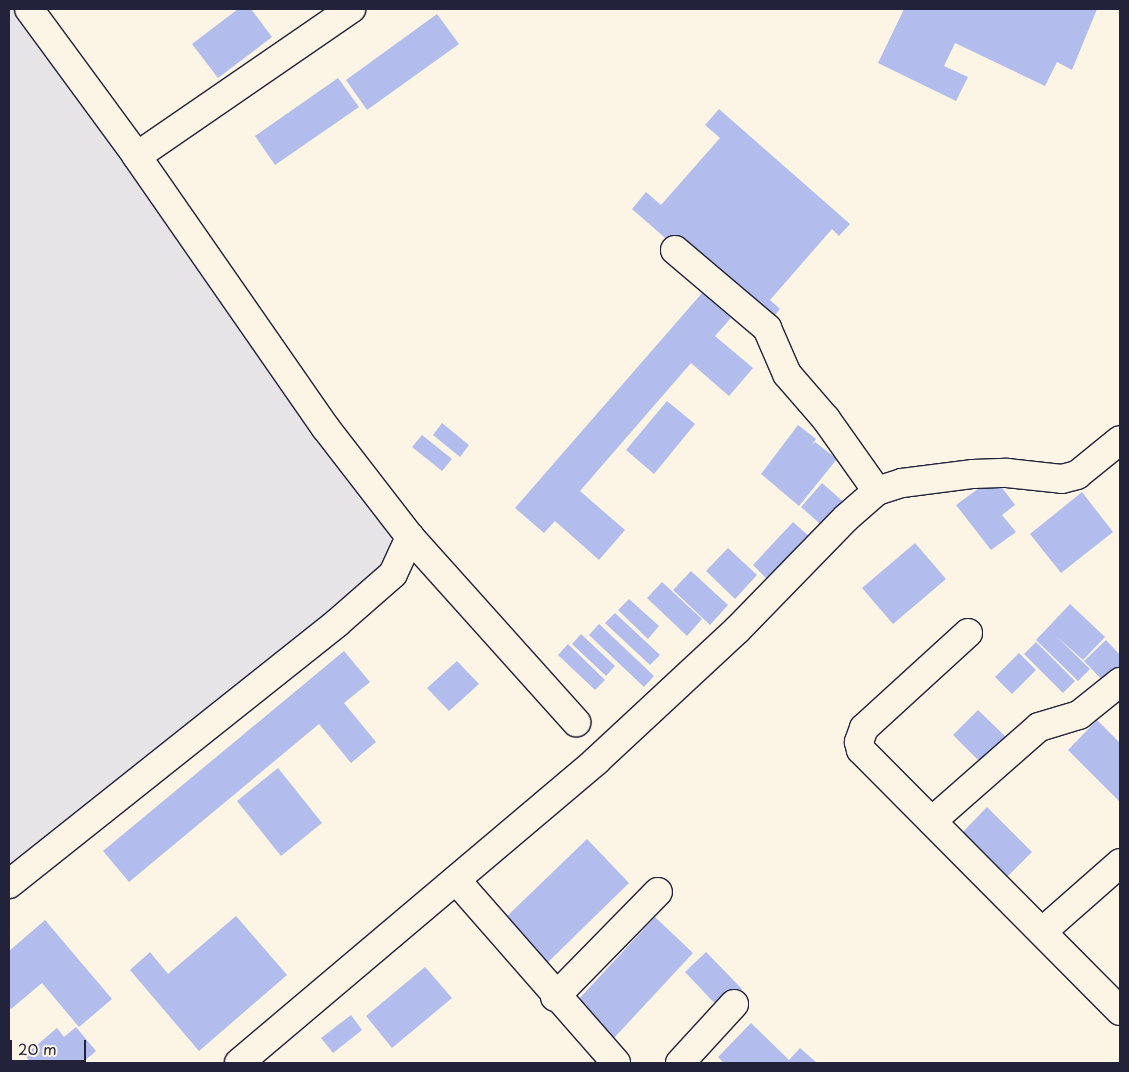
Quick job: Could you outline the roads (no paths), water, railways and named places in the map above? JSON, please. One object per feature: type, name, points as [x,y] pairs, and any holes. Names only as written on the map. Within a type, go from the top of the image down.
[{"type":"street","points":[[29,9],[137,156],[325,427],[410,537],[576,722]]},
{"type":"street","points":[[137,156],[352,9]]},
{"type":"street","points":[[675,250],[767,328],[788,374],[826,418],[878,491]]},
{"type":"street","points":[[239,1063],[615,743],[737,630],[846,518],[878,491],[902,482],[973,474],[1007,473],[1062,479],[1077,475],[1120,440]]},
{"type":"street","points":[[9,884],[337,623],[394,574],[410,537]]},
{"type":"street","points":[[968,633],[864,728],[859,742],[861,750],[1043,931],[1120,1011]]},
{"type":"street","points":[[932,821],[1039,727],[1079,715],[1120,682]]},
{"type":"street","points":[[1043,931],[1120,863]]},
{"type":"street","points":[[456,880],[555,997],[616,1063]]},
{"type":"street","points":[[555,997],[658,892]]},
{"type":"street","points":[[680,1063],[734,1004]]}]
